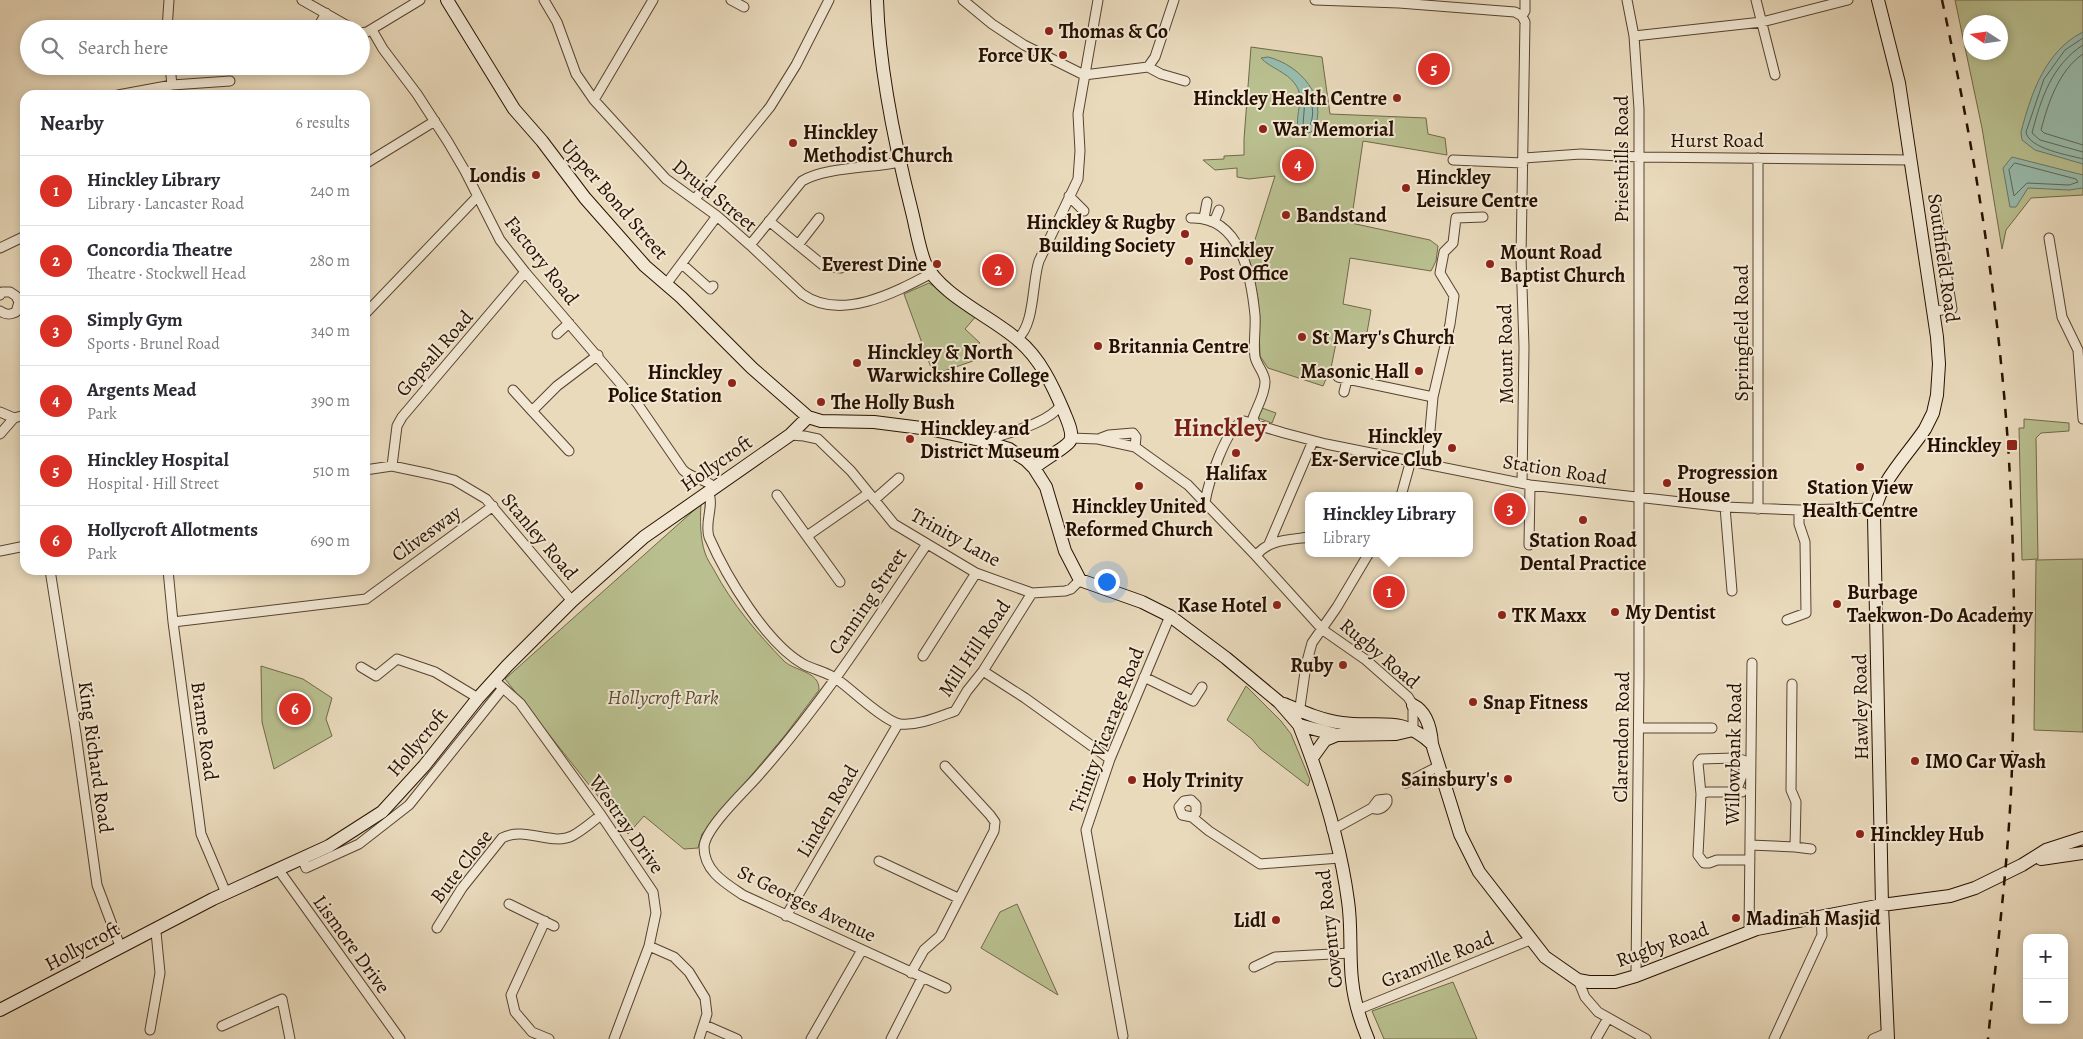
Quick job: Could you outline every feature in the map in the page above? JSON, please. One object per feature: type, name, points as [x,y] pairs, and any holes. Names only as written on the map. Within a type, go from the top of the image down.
[{"type":"main road","name":"Upper Bond Street","points":[[447,0],[514,109],[621,240],[645,266],[667,283],[752,368],[808,417]]},
{"type":"main road","points":[[878,0],[884,68],[900,162],[925,263],[937,281],[1018,339],[1037,358],[1061,405],[1071,438],[1068,444],[1044,459],[1034,468]]},
{"type":"main road","name":"Southfield Road","points":[[1875,508],[1881,492],[1925,429],[1934,407],[1940,364],[1934,311],[1897,76],[1878,0]]},
{"type":"main road","points":[[808,417],[822,421],[910,426],[984,441],[1009,450],[1026,460],[1034,468],[1046,487],[1065,551],[1080,580],[1142,602],[1170,616],[1226,658],[1279,702],[1300,725],[1337,735],[1393,734],[1412,730]]},
{"type":"main road","name":"Hollycroft","points":[[0,1010],[120,946],[226,893],[329,846],[382,812],[424,766],[478,698],[498,684],[572,602],[644,537],[790,435],[808,417]]},
{"type":"main road","name":"Hawley Road","points":[[1875,508],[1874,542],[1882,905],[1888,1036]]},
{"type":"main road","points":[[1279,702],[1322,720],[1344,723],[1399,725],[1423,736],[1432,744]]},
{"type":"main road","name":"Rugby Road","points":[[1413,706],[1422,712],[1428,724],[1432,744],[1460,834],[1479,872],[1545,957],[1578,980],[1602,983],[1615,982],[1636,976],[1749,932],[1882,905],[1950,896],[1975,888],[2030,861],[2046,850],[2083,838]]},
{"type":"main road","name":"Coventry Road","points":[[1300,725],[1312,758],[1340,858],[1349,902],[1352,981],[1357,1010],[1368,1039]]},
{"type":"main road","points":[[1312,758],[1325,740],[1337,735]]},
{"type":"main road","name":"Rugby Road","points":[[2030,861],[2083,853]]},
{"type":"street","points":[[167,20],[168,0]]},
{"type":"street","points":[[302,0],[338,20]]},
{"type":"street","points":[[372,30],[420,0]]},
{"type":"street","name":"Druid Street","points":[[544,0],[557,22],[576,74],[594,100],[666,179],[717,216],[809,299],[850,305],[868,301],[912,284],[932,273]]},
{"type":"street","points":[[594,100],[653,0]]},
{"type":"street","points":[[731,0],[744,7]]},
{"type":"street","points":[[695,199],[770,107],[796,65],[829,0]]},
{"type":"street","points":[[962,0],[992,24],[1032,50],[1084,75],[1148,67],[1161,74],[1185,81]]},
{"type":"street","points":[[1018,339],[1032,309],[1035,274],[1039,261],[1078,179],[1080,152],[1078,114],[1098,0]]},
{"type":"street","points":[[1148,67],[1155,57],[1174,0]]},
{"type":"street","points":[[1315,0],[1515,12],[1522,16]]},
{"type":"street","name":"Mount Road","points":[[1525,0],[1525,11],[1522,16],[1525,22],[1520,257],[1529,545]]},
{"type":"street","name":"Priesthills Road","points":[[1628,0],[1634,36],[1639,93],[1639,498]]},
{"type":"street","points":[[1756,0],[1775,74]]},
{"type":"street","points":[[1634,36],[1762,22],[1848,0]]},
{"type":"street","points":[[322,20],[326,13]]},
{"type":"street","name":"Factory Road","points":[[372,30],[383,49],[435,122],[465,171],[497,236],[525,272],[598,355],[646,414],[683,470],[691,477],[710,484],[711,490]]},
{"type":"street","points":[[171,75],[172,85]]},
{"type":"street","points":[[145,90],[172,85],[230,81]]},
{"type":"street","points":[[370,161],[435,122]]},
{"type":"street","name":"Hurst Road","points":[[1453,160],[1523,161],[1581,154],[1639,157],[1910,160]]},
{"type":"street","name":"Springfield Road","points":[[1758,158],[1758,509]]},
{"type":"street","points":[[750,245],[802,181],[813,174],[900,162]]},
{"type":"street","points":[[370,309],[477,196]]},
{"type":"street","points":[[1069,196],[1084,211]]},
{"type":"street","points":[[1204,218],[1207,202]]},
{"type":"street","points":[[1934,311],[1952,309],[1935,204]]},
{"type":"street","points":[[1214,222],[1219,210]]},
{"type":"street","points":[[667,283],[717,216]]},
{"type":"street","points":[[1427,464],[1433,397],[1450,324],[1454,296],[1440,273],[1444,252],[1453,242],[1456,218],[1483,217]]},
{"type":"street","points":[[798,244],[820,218]]},
{"type":"street","points":[[1191,218],[1204,218],[1214,222],[1228,233],[1239,248],[1248,270],[1255,316],[1255,360],[1264,375],[1265,382],[1253,418],[1255,423]]},
{"type":"street","points":[[769,221],[824,266],[841,268]]},
{"type":"street","points":[[0,248],[20,238]]},
{"type":"street","points":[[2049,238],[2062,317],[2078,350],[2083,419]]},
{"type":"street","points":[[682,264],[710,289],[712,286]]},
{"type":"street","name":"Gopsall Road","points":[[392,466],[397,426],[402,417],[525,272]]},
{"type":"street","points":[[0,311],[9,315],[16,312],[18,307],[16,296],[10,292],[1,291]]},
{"type":"street","points":[[556,334],[569,323]]},
{"type":"street","points":[[532,411],[557,386],[598,355]]},
{"type":"street","points":[[1339,373],[1338,378],[1433,397]]},
{"type":"street","points":[[1344,392],[1347,380]]},
{"type":"street","points":[[513,390],[569,451]]},
{"type":"street","points":[[984,441],[1043,420],[1053,415],[1061,405]]},
{"type":"street","points":[[0,412],[14,418]]},
{"type":"street","points":[[0,434],[14,418],[20,416]]},
{"type":"street","name":"Station Road","points":[[1205,502],[1213,471],[1237,424],[1244,421],[1313,441],[1526,484],[1725,507],[1799,510],[1875,508]]},
{"type":"street","name":"Rugby Road","points":[[1071,438],[1098,438],[1133,433],[1136,438],[1135,447],[1176,475],[1205,502],[1323,630],[1366,660],[1408,697],[1413,706],[1412,730]]},
{"type":"street","name":"Trinity Lane","points":[[790,435],[818,439],[852,471],[894,524],[976,573],[1032,593],[1065,591],[1072,589],[1080,580]]},
{"type":"street","points":[[1269,544],[1313,441]]},
{"type":"street","points":[[1402,492],[1410,460]]},
{"type":"street","name":"Stanley Road","points":[[370,469],[392,466],[454,480],[486,499],[572,602]]},
{"type":"street","points":[[806,536],[899,478]]},
{"type":"street","points":[[711,490],[708,534],[734,586],[770,636],[802,664],[836,678],[868,705],[898,724]]},
{"type":"street","points":[[777,495],[840,582]]},
{"type":"street","name":"Clarendon Road","points":[[1636,976],[1639,498]]},
{"type":"street","name":"Clivesway","points":[[173,622],[366,599],[493,506]]},
{"type":"street","points":[[1725,507],[1732,591]]},
{"type":"street","points":[[1787,620],[1806,613],[1805,542],[1798,524],[1799,510]]},
{"type":"street","points":[[1256,556],[1262,547],[1269,544],[1305,538]]},
{"type":"street","name":"Canning Street","points":[[836,678],[927,544]]},
{"type":"street","points":[[0,551],[20,547]]},
{"type":"street","name":"Coventry Road","points":[[1300,725],[1299,711],[1306,665],[1312,643],[1323,630],[1368,557]]},
{"type":"street","points":[[923,656],[976,573]]},
{"type":"street","name":"King Richard Road","points":[[51,575],[76,734],[97,886],[120,946]]},
{"type":"street","name":"Brame Road","points":[[168,575],[173,622],[202,834],[226,893]]},
{"type":"street","name":"Mill Hill Road","points":[[898,724],[924,722],[955,711],[967,691],[983,671],[1032,593]]},
{"type":"street","name":"Trinity Vicarage Road","points":[[1124,1036],[1086,830],[1110,759],[1170,616]]},
{"type":"street","points":[[361,667],[376,676],[398,658],[435,672],[478,698]]},
{"type":"street","name":"Willowbank Road","points":[[1749,932],[1752,663]]},
{"type":"street","points":[[983,671],[1025,698],[1110,759]]},
{"type":"street","points":[[1144,677],[1193,701],[1202,687]]},
{"type":"street","name":"St Georges Avenue","points":[[836,678],[774,758],[710,831],[704,846],[708,867],[722,881],[786,916],[946,988]]},
{"type":"street","points":[[302,858],[306,868],[359,844],[408,804],[498,684]]},
{"type":"street","name":"Westray Drive","points":[[498,684],[520,703],[601,815],[653,892],[656,913],[649,946],[614,1039]]},
{"type":"street","points":[[1792,684],[1791,790],[1796,802],[1795,848]]},
{"type":"street","name":"Linden Road","points":[[786,916],[898,724]]},
{"type":"street","points":[[1639,728],[1712,728]]},
{"type":"street","points":[[1701,794],[1707,792],[1739,792],[1744,770],[1743,760],[1738,758],[1701,759],[1698,763],[1701,794],[1698,855],[1700,859],[1709,863],[1717,860],[1750,860]]},
{"type":"street","points":[[911,973],[924,950],[940,936],[994,831],[995,822],[945,766]]},
{"type":"street","points":[[1406,783],[1439,766]]},
{"type":"street","points":[[1332,830],[1372,808]]},
{"type":"street","name":"Bute Close","points":[[437,928],[462,888],[502,838],[511,833],[557,838],[571,837],[601,815]]},
{"type":"street","points":[[1192,817],[1209,831],[1260,864],[1340,858]]},
{"type":"street","name":"Willowbank Road","points":[[1750,846],[1811,849]]},
{"type":"street","points":[[879,861],[958,898]]},
{"type":"street","name":"Lismore Drive","points":[[278,870],[400,1039]]},
{"type":"street","points":[[509,904],[554,926]]},
{"type":"street","points":[[1774,1039],[1822,935],[1821,917]]},
{"type":"street","points":[[545,921],[511,995],[515,1012],[532,1032],[549,1039]]},
{"type":"street","points":[[150,1030],[160,974],[156,932],[154,929]]},
{"type":"street","name":"Granville Road","points":[[1357,1010],[1530,940]]},
{"type":"street","points":[[649,946],[674,957],[689,972],[705,998],[707,1014],[699,1039]]},
{"type":"street","points":[[811,1039],[862,950]]},
{"type":"street","points":[[1255,968],[1275,957],[1351,953]]},
{"type":"street","points":[[891,1039],[922,978]]},
{"type":"street","points":[[1578,980],[1591,1006],[1608,1018],[1646,1039]]},
{"type":"street","points":[[222,1026],[282,999],[290,1039]]},
{"type":"street","points":[[1596,1039],[1608,1018]]},
{"type":"street","points":[[705,1025],[737,1039]]},
{"type":"street","points":[[1873,1039],[1888,1036]]},
{"type":"green space","points":[[1955,0],[2083,0],[2083,195],[2031,198],[2006,230],[2002,249],[1982,128],[1968,60],[2008,60],[2008,15],[1963,15],[1963,38]]},
{"type":"green space","points":[[1251,47],[1322,57],[1330,114],[1426,118],[1428,134],[1445,138],[1447,155],[1363,141],[1351,223],[1430,240],[1438,246],[1436,261],[1431,271],[1350,258],[1343,304],[1371,310],[1365,344],[1337,338],[1331,368],[1323,386],[1268,368],[1260,356],[1258,299],[1246,245],[1253,246],[1275,176],[1249,179],[1237,177],[1237,168],[1215,170],[1203,160],[1224,159],[1224,156],[1244,155]]},
{"type":"green space","points":[[929,283],[977,315],[965,329],[980,343],[968,346],[973,361],[933,373],[904,294]]},
{"type":"green space","points":[[1262,408],[1276,413],[1272,423],[1258,418]]},
{"type":"green space","points":[[2024,419],[2069,423],[2069,431],[2041,433],[2036,438],[2038,559],[2022,560],[2019,428],[2024,428]]},
{"type":"green space","name":"Hollycroft Park","points":[[701,504],[701,529],[705,553],[729,595],[755,629],[784,661],[811,675],[818,684],[819,690],[786,734],[702,834],[698,848],[684,849],[644,816],[628,834],[505,679]]},
{"type":"green space","points":[[2083,559],[2083,732],[2034,730],[2036,560]]},
{"type":"green space","points":[[261,666],[303,679],[332,698],[326,719],[332,736],[274,769],[262,722]]},
{"type":"green space","points":[[1246,686],[1281,721],[1291,734],[1310,780],[1308,786],[1260,749],[1252,739],[1227,720]]},
{"type":"green space","points":[[1017,904],[1058,995],[981,948],[1000,912]]},
{"type":"green space","points":[[1453,982],[1477,1039],[1384,1039],[1372,1011]]},
{"type":"water","points":[[2083,32],[2083,164],[2035,150],[2022,140],[2021,132],[2035,89],[2049,62],[2070,40]]},
{"type":"water","points":[[1268,57],[1291,67],[1309,85],[1315,95],[1318,107],[1313,131],[1306,134],[1300,133],[1298,121],[1300,96],[1298,90],[1288,76],[1261,58]]},
{"type":"water","points":[[2012,157],[2083,175],[2083,188],[2069,190],[2028,188],[2016,207],[2010,207],[2003,168]]},
{"type":"railway","points":[[1942,0],[1969,135],[1984,226],[2006,413],[2012,514],[2014,615],[2012,767],[2005,869],[1988,1039]]},
{"type":"place","name":"Thomas & Co","points":[[1049,31]]},
{"type":"place","name":"Force UK","points":[[1063,55]]},
{"type":"place","name":"Hinckley Hospital","points":[[1434,69]]},
{"type":"place","name":"Hinckley Health Centre","points":[[1397,98]]},
{"type":"place","name":"War Memorial","points":[[1263,129]]},
{"type":"place","name":"Hinckley Methodist Church","points":[[793,143]]},
{"type":"place","name":"Argents Mead","points":[[1298,165]]},
{"type":"place","name":"Londis","points":[[536,175]]},
{"type":"place","name":"Hinckley Leisure Centre","points":[[1406,188]]},
{"type":"place","name":"Bandstand","points":[[1286,215]]},
{"type":"place","name":"Hinckley & Rugby Building Society","points":[[1185,234]]},
{"type":"place","name":"Hinckley Post Office","points":[[1189,261]]},
{"type":"place","name":"Everest Dine","points":[[937,264]]},
{"type":"place","name":"Mount Road Baptist Church","points":[[1490,264]]},
{"type":"place","name":"Concordia Theatre","points":[[998,270]]},
{"type":"place","name":"St Mary's Church","points":[[1302,337]]},
{"type":"place","name":"Britannia Centre","points":[[1098,346]]},
{"type":"place","name":"Hinckley & North Warwickshire College","points":[[857,363]]},
{"type":"place","name":"Masonic Hall","points":[[1419,371]]},
{"type":"place","name":"Hinckley Police Station","points":[[732,383]]},
{"type":"place","name":"The Holly Bush","points":[[821,402]]},
{"type":"place","name":"Hinckley and District Museum","points":[[910,439]]},
{"type":"place","name":"Hinckley","points":[[2012,445]]},
{"type":"place","name":"Hinckley Ex-Service Club","points":[[1452,448]]},
{"type":"place","name":"Halifax","points":[[1236,453]]},
{"type":"place","name":"Station View Health Centre","points":[[1860,467]]},
{"type":"place","name":"Progression House","points":[[1667,483]]},
{"type":"place","name":"Hinckley United Reformed Church","points":[[1139,486]]},
{"type":"place","name":"Simply Gym","points":[[1510,509]]},
{"type":"place","name":"Station Road Dental Practice","points":[[1583,520]]},
{"type":"place","name":"Hinckley Library","points":[[1389,592]]},
{"type":"place","name":"Burbage Taekwon-Do Academy","points":[[1837,604]]},
{"type":"place","name":"Kase Hotel","points":[[1277,605]]},
{"type":"place","name":"My Dentist","points":[[1615,612]]},
{"type":"place","name":"TK Maxx","points":[[1502,615]]},
{"type":"place","name":"Ruby","points":[[1343,665]]},
{"type":"place","name":"Snap Fitness","points":[[1473,702]]},
{"type":"place","name":"Hollycroft Allotments","points":[[295,709]]},
{"type":"place","name":"IMO Car Wash","points":[[1915,761]]},
{"type":"place","name":"Sainsbury's","points":[[1508,779]]},
{"type":"place","name":"Holy Trinity","points":[[1132,780]]},
{"type":"place","name":"Hinckley Hub","points":[[1860,834]]},
{"type":"place","name":"Madinah Masjid","points":[[1736,918]]},
{"type":"place","name":"Lidl","points":[[1276,920]]},
{"type":"district","name":"Hinckley","points":[[1220,427]]}]
